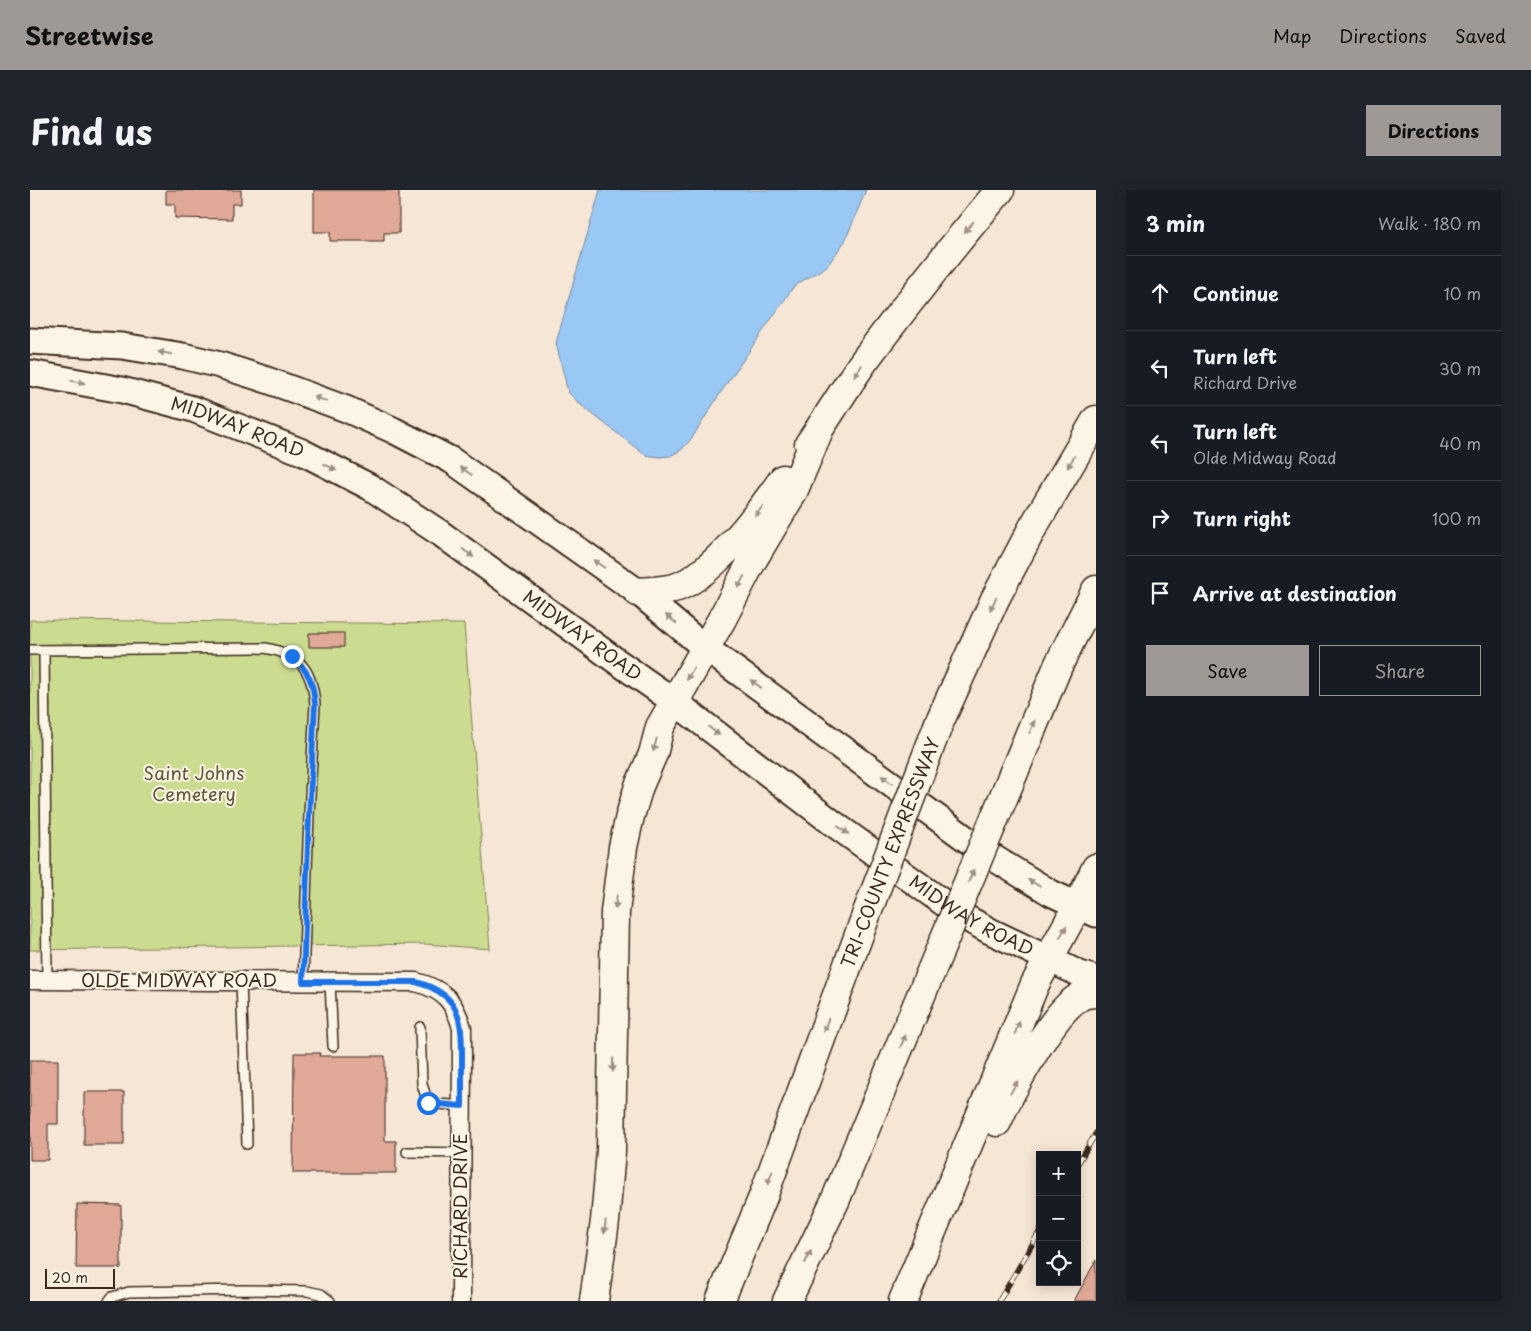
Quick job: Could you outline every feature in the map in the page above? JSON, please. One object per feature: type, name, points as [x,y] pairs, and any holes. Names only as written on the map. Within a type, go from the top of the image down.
[{"type":"highway","points":[[638,592],[679,587],[694,578],[720,557],[747,527],[819,430],[863,363],[897,318],[947,253],[1000,190]]},
{"type":"highway","name":"TRI-COUNTY EXPRESSWAY","points":[[720,1301],[763,1197],[939,723],[1000,590],[1032,529],[1096,420]]},
{"type":"highway","points":[[594,1301],[605,1221],[611,1152],[615,912],[622,847],[639,786],[653,754],[660,727],[704,646],[793,492],[819,430]]},
{"type":"highway","points":[[787,1301],[835,1201],[1058,666],[1096,590]]},
{"type":"highway","points":[[907,1292],[1035,984],[1049,959],[1087,910],[1096,868]]},
{"type":"highway","points":[[907,1292],[952,1231],[1005,1102],[1057,1018],[1076,998],[1096,993]]},
{"type":"main road","points":[[30,341],[122,346],[183,356],[220,365],[346,409],[393,430],[451,460],[638,592],[704,646],[984,852],[1051,893],[1087,910]]},
{"type":"main road","name":"MIDWAY ROAD","points":[[30,373],[122,390],[193,409],[302,452],[361,482],[440,533],[675,702],[834,824],[959,914],[1049,959],[1096,979]]},
{"type":"street","name":"OLDE MIDWAY ROAD","points":[[38,980],[416,982],[432,986],[445,995]]},
{"type":"street","name":"RICHARD DRIVE","points":[[445,995],[458,1012],[462,1028],[461,1301]]},
{"type":"lane","points":[[30,650],[265,648],[281,650],[292,656],[306,669],[314,687],[315,704],[303,982]]},
{"type":"lane","points":[[38,980],[44,650]]},
{"type":"lane","points":[[241,981],[247,1144]]},
{"type":"lane","points":[[330,982],[333,1046]]},
{"type":"lane","points":[[420,1027],[422,1084],[428,1103],[462,1106]]},
{"type":"lane","points":[[407,1152],[462,1153]]},
{"type":"lane","points":[[108,1301],[112,1297],[129,1292],[244,1290],[307,1291],[320,1294],[330,1301]]},
{"type":"lane","points":[[243,1301],[244,1290]]},
{"type":"green space","name":"Saint Johns Cemetery","points":[[30,620],[464,624],[490,949],[425,944],[30,950]]},
{"type":"water","points":[[600,190],[866,190],[845,241],[827,266],[794,286],[721,392],[692,438],[681,450],[670,456],[645,455],[581,405],[568,392],[556,343]]},
{"type":"building","points":[[166,190],[241,190],[241,204],[232,204],[232,219],[175,218],[175,204],[166,204]]},
{"type":"building","points":[[314,190],[399,190],[399,233],[384,233],[384,241],[330,241],[330,232],[314,232]]},
{"type":"building","points":[[309,633],[344,633],[344,647],[309,647]]},
{"type":"building","points":[[294,1053],[320,1053],[319,1056],[385,1056],[385,1141],[396,1141],[396,1173],[293,1173]]},
{"type":"building","points":[[30,1060],[58,1060],[58,1124],[48,1124],[48,1160],[30,1160]]},
{"type":"building","points":[[84,1092],[124,1092],[124,1145],[84,1145]]},
{"type":"building","points":[[77,1204],[121,1205],[121,1268],[76,1268]]},
{"type":"building","points":[[1096,1260],[1096,1301],[1074,1301]]},
{"type":"railway","points":[[1081,1158],[1096,1133]]},
{"type":"railway","points":[[999,1301],[1036,1238]]},
{"type":"route","points":[[292,656],[306,669],[314,687],[315,704],[303,982],[416,982],[432,986],[445,995],[458,1012],[462,1028],[462,1106],[428,1103]]}]
